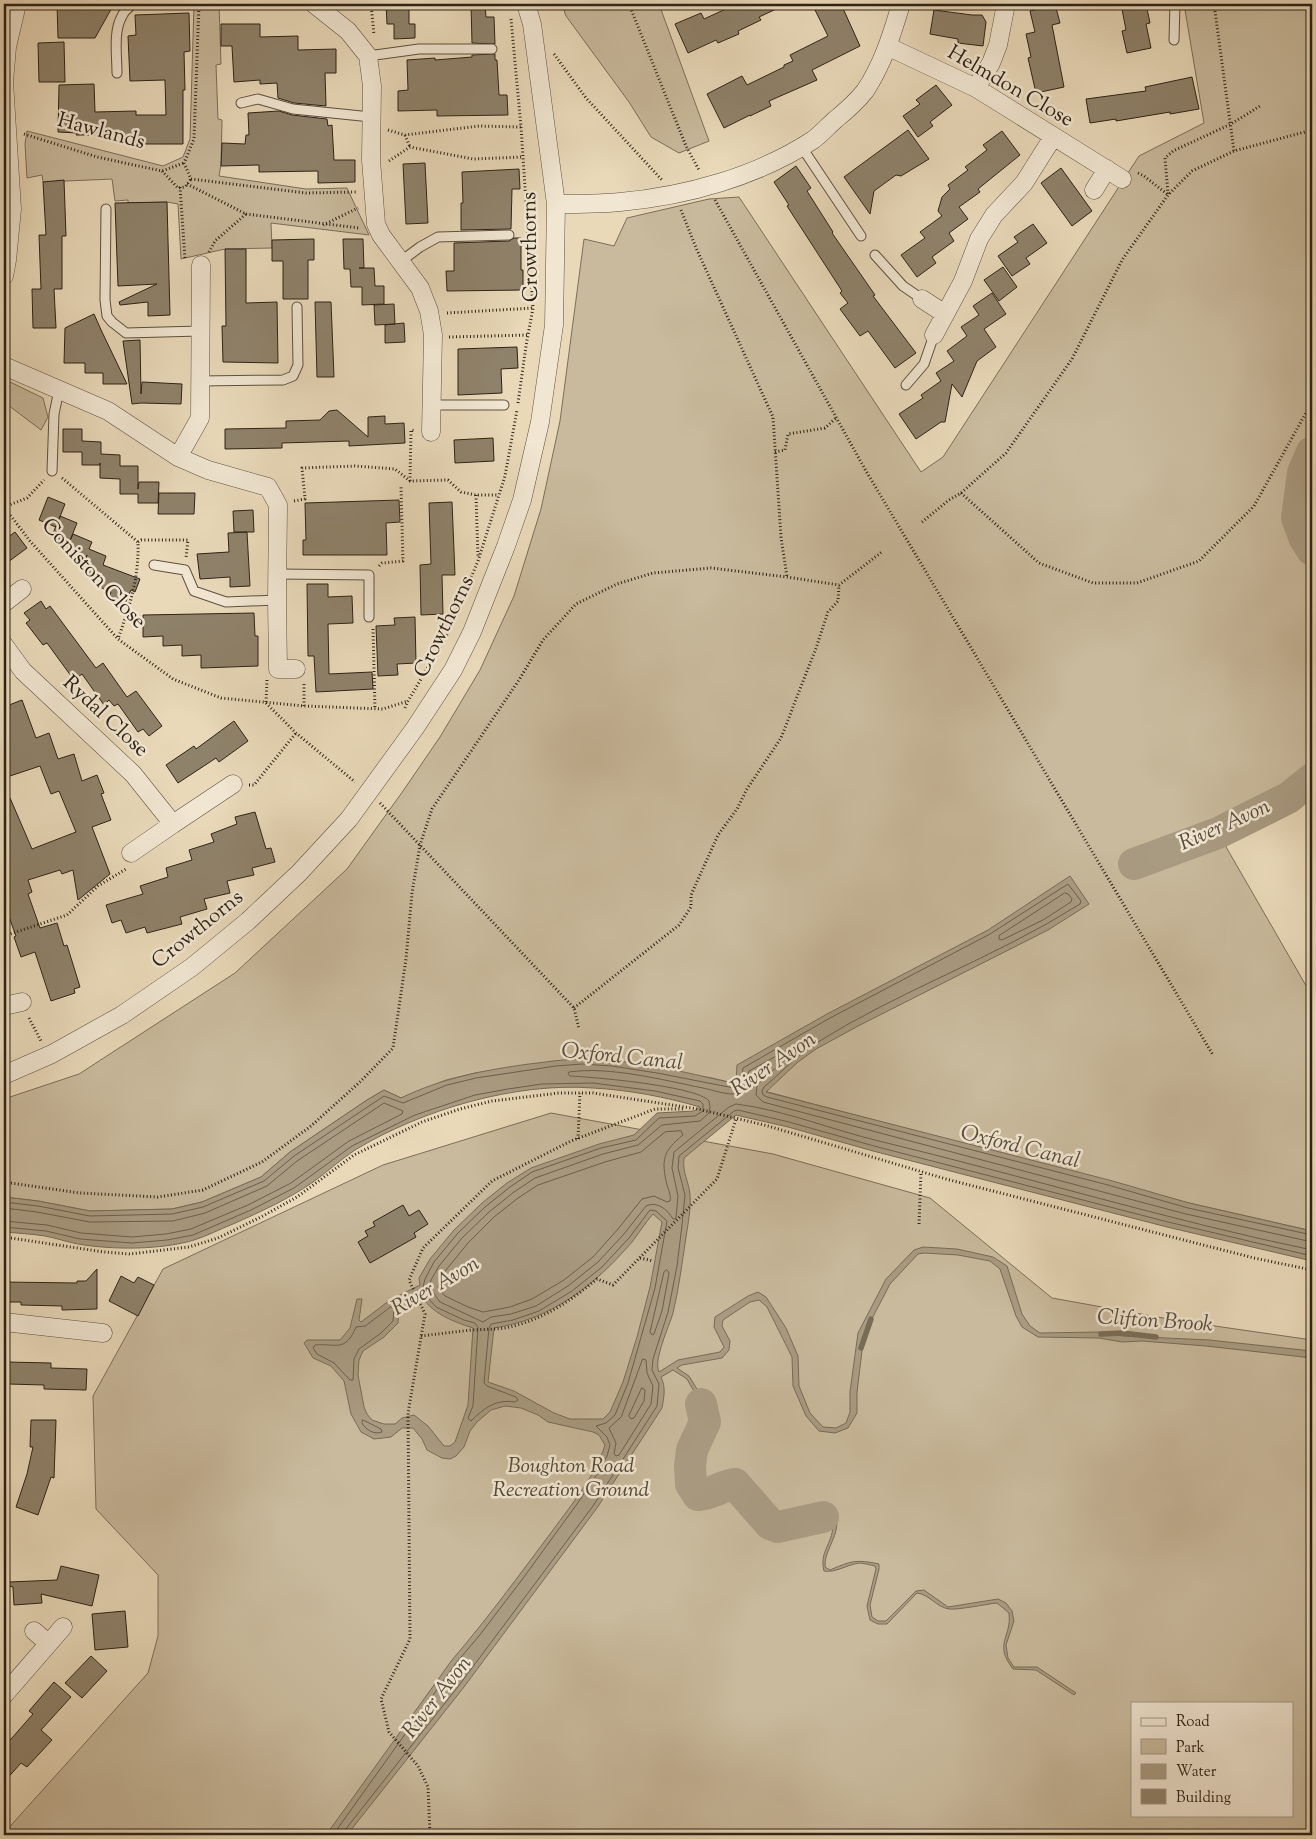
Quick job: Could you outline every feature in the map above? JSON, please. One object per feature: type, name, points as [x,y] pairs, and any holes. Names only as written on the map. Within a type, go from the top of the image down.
[{"type":"street","points":[[4,276],[12,209],[4,82],[7,47],[17,4]]},
{"type":"street","points":[[314,4],[348,30],[372,56],[372,172],[376,224],[381,235],[420,288],[429,314],[433,338],[432,432]]},
{"type":"street","name":"Crowthorns","points":[[4,1075],[52,1054],[122,1015],[192,967],[248,921],[299,873],[349,819],[370,792],[453,670],[472,632],[522,500],[540,422],[554,325],[556,204],[532,24],[526,4]]},
{"type":"street","points":[[556,204],[620,202],[675,194],[708,186],[745,174],[814,139],[865,91],[889,47],[901,4]]},
{"type":"street","points":[[976,88],[992,63],[998,46],[1006,4]]},
{"type":"street","name":"Helmdon Close","points":[[889,47],[976,88],[1122,179]]},
{"type":"street","points":[[934,335],[963,281],[979,238],[994,215],[1024,184],[1052,137]]},
{"type":"street","points":[[1094,190],[1107,169]]},
{"type":"street","points":[[178,457],[200,418],[201,265]]},
{"type":"street","points":[[922,299],[945,314]]},
{"type":"street","points":[[4,366],[108,411],[178,457],[208,470],[268,487],[278,504],[278,669],[296,669]]},
{"type":"street","points":[[4,603],[22,589]]},
{"type":"street","name":"Rydal Close","points":[[4,645],[23,671],[134,774],[174,824]]},
{"type":"street","points":[[131,853],[233,784]]},
{"type":"street","points":[[4,1322],[103,1333]]},
{"type":"street","points":[[4,1694],[63,1627]]},
{"type":"street","points":[[34,1631],[48,1642]]},
{"type":"lane","points":[[117,73],[119,23],[122,14],[133,4]]},
{"type":"lane","points":[[1174,40],[1175,4]]},
{"type":"lane","points":[[372,56],[420,49],[492,50]]},
{"type":"lane","points":[[241,103],[258,99],[293,109],[371,121]]},
{"type":"lane","points":[[801,146],[861,236]]},
{"type":"lane","points":[[106,209],[105,300],[107,316],[126,333],[200,331]]},
{"type":"lane","points":[[400,262],[425,243],[438,237],[509,235]]},
{"type":"lane","points":[[875,254],[903,286],[922,299]]},
{"type":"lane","points":[[200,381],[283,380],[293,376],[298,365],[297,307]]},
{"type":"lane","points":[[906,385],[924,364],[934,335]]},
{"type":"lane","points":[[52,471],[54,414],[60,390]]},
{"type":"lane","points":[[431,405],[504,404]]},
{"type":"lane","points":[[154,565],[185,570],[194,591],[226,602],[277,600]]},
{"type":"lane","points":[[278,574],[369,575],[369,617]]},
{"type":"path","points":[[191,179],[184,163],[194,139],[199,4]]},
{"type":"path","points":[[372,4],[372,56]]},
{"type":"path","points":[[630,4],[686,146],[836,418],[874,486],[1213,1055]]},
{"type":"path","points":[[1214,4],[1234,152]]},
{"type":"path","points":[[405,709],[446,639],[478,561],[505,476],[516,423],[533,308],[521,127],[511,18],[508,11]]},
{"type":"path","points":[[554,54],[586,98],[675,194],[697,250],[772,417],[787,577]]},
{"type":"path","points":[[1168,195],[1165,158],[1173,151],[1231,124],[1260,106]]},
{"type":"path","points":[[371,121],[405,135],[479,126],[521,127]]},
{"type":"path","name":"Hawlands","points":[[7,129],[97,157],[162,171],[184,163]]},
{"type":"path","points":[[922,522],[949,500],[961,493],[1006,453],[1072,359],[1122,260],[1168,195],[1192,171],[1234,152],[1312,130]]},
{"type":"path","points":[[405,135],[410,147]]},
{"type":"path","points":[[372,172],[410,147],[474,159],[523,157]]},
{"type":"path","points":[[1122,179],[1130,170],[1144,176],[1168,195]]},
{"type":"path","points":[[162,171],[178,188],[187,184],[191,179]]},
{"type":"path","points":[[191,179],[306,193],[374,196]]},
{"type":"path","points":[[187,184],[246,214],[364,229],[381,235]]},
{"type":"path","points":[[180,187],[185,261],[201,265],[215,241],[246,214]]},
{"type":"path","points":[[322,225],[374,196]]},
{"type":"path","points":[[429,314],[533,308]]},
{"type":"path","points":[[433,338],[528,334]]},
{"type":"path","points":[[961,493],[1039,564],[1092,583],[1137,583],[1199,561],[1254,506],[1296,434],[1312,402]]},
{"type":"path","points":[[775,452],[785,450],[788,434],[825,428],[836,418]]},
{"type":"path","points":[[410,481],[411,430],[432,432]]},
{"type":"path","points":[[278,504],[305,498],[302,468],[355,466],[395,469],[410,481],[448,480],[461,492],[498,496]]},
{"type":"path","points":[[4,507],[27,498],[52,471],[138,542],[139,556],[133,596],[118,638]]},
{"type":"path","points":[[369,575],[382,563],[403,561],[401,486]]},
{"type":"path","points":[[476,495],[478,561]]},
{"type":"path","name":"Coniston Close","points":[[4,507],[30,540],[118,638],[173,679],[221,698],[304,706],[383,709],[408,701]]},
{"type":"path","points":[[138,542],[141,540],[188,540],[185,570]]},
{"type":"path","points":[[574,1008],[679,925],[691,907],[691,895],[718,834],[737,809],[746,789],[781,738],[828,612],[838,601],[840,585],[883,551]]},
{"type":"path","points":[[4,1182],[80,1193],[158,1197],[203,1190],[262,1162],[311,1126],[361,1081],[393,1048],[406,959],[412,893],[420,845],[432,809],[544,640],[576,604],[617,584],[653,573],[711,568],[840,585]]},
{"type":"path","points":[[369,617],[373,625],[375,709]]},
{"type":"path","points":[[266,702],[296,733],[357,784],[370,792],[574,1008],[579,1029]]},
{"type":"path","points":[[233,784],[254,785],[296,733]]},
{"type":"path","points":[[4,936],[67,916],[98,886],[136,862],[131,853]]},
{"type":"path","points":[[15,1003],[43,1045]]},
{"type":"path","points":[[4,1237],[130,1254],[189,1247],[218,1238],[268,1213],[315,1186],[354,1155],[422,1122],[460,1109],[492,1101],[559,1093],[592,1093],[698,1109],[768,1126],[921,1172],[1138,1229],[1254,1258],[1312,1270]]},
{"type":"path","points":[[578,1139],[580,1093]]},
{"type":"path","points":[[430,1835],[428,1787],[418,1766],[389,1732],[381,1699],[410,1639],[407,1435],[408,1414],[425,1314],[410,1280],[423,1248],[492,1181],[571,1141],[655,1109],[698,1109]]},
{"type":"path","points":[[421,1336],[517,1326],[539,1318],[576,1296],[597,1279],[613,1285],[717,1179],[736,1119]]},
{"type":"path","points":[[920,1224],[921,1172]]},
{"type":"path","points":[[639,1258],[653,1261]]},
{"type":"green space","points":[[194,4],[219,4],[221,64],[216,65],[218,119],[222,120],[219,176],[306,189],[347,188],[369,235],[271,223],[272,248],[225,249],[181,259],[178,204],[167,202],[128,203],[128,200],[115,201],[112,179],[43,182],[42,175],[27,178],[25,144],[27,131],[163,166],[183,157],[190,139]]},
{"type":"green space","points":[[562,4],[659,4],[709,141],[679,153],[651,137],[629,102],[566,16]]},
{"type":"green space","points":[[1184,4],[1312,4],[1312,452],[1303,473],[1297,518],[1305,539],[1312,550],[1312,779],[1288,798],[1218,833],[1312,996],[1312,1231],[1189,1203],[712,1078],[582,1059],[555,1061],[475,1073],[446,1080],[401,1098],[384,1090],[290,1152],[261,1177],[202,1202],[172,1209],[90,1211],[38,1201],[4,1197],[4,1099],[79,1074],[235,973],[347,869],[440,737],[480,670],[514,596],[541,509],[560,421],[584,239],[614,246],[627,218],[709,199],[739,197],[921,472],[943,457],[1139,156],[1204,123]]},
{"type":"green space","points":[[4,379],[43,398],[48,417],[41,430],[4,402]]},
{"type":"green space","name":"Boughton Road Recreation Ground","points":[[551,1113],[773,1154],[930,1198],[1052,1298],[1180,1321],[1312,1340],[1312,1835],[4,1835],[148,1673],[158,1636],[158,1575],[96,1509],[93,1396],[163,1269],[383,1165]]},
{"type":"water","points":[[1070,876],[1089,904],[1048,930],[816,1049],[798,1062],[766,1092],[1109,1180],[1189,1203],[1312,1231],[1312,1261],[1167,1227],[736,1115],[684,1158],[684,1168],[690,1195],[689,1216],[675,1304],[662,1343],[658,1367],[659,1372],[678,1360],[720,1352],[724,1347],[714,1327],[715,1317],[748,1296],[758,1292],[766,1297],[786,1328],[798,1356],[799,1386],[810,1413],[823,1427],[836,1428],[846,1423],[850,1412],[850,1392],[858,1333],[886,1279],[914,1250],[923,1247],[957,1249],[993,1257],[1007,1266],[1022,1314],[1030,1326],[1040,1333],[1099,1332],[1123,1336],[1209,1340],[1312,1351],[1312,1358],[1142,1341],[1122,1342],[1099,1338],[1038,1337],[1022,1327],[1016,1316],[1000,1269],[990,1261],[958,1255],[924,1253],[918,1254],[890,1284],[864,1334],[857,1392],[857,1413],[848,1428],[835,1433],[819,1431],[806,1416],[793,1386],[792,1357],[767,1307],[759,1300],[750,1302],[723,1320],[722,1326],[730,1341],[729,1350],[722,1358],[682,1365],[677,1368],[689,1376],[700,1394],[707,1421],[689,1471],[692,1484],[699,1493],[726,1483],[736,1482],[769,1520],[780,1524],[809,1516],[828,1516],[837,1524],[835,1535],[826,1556],[825,1567],[830,1570],[859,1561],[879,1564],[870,1605],[872,1617],[878,1621],[886,1621],[916,1591],[924,1590],[948,1607],[998,1599],[1006,1603],[1012,1611],[1014,1621],[1006,1645],[1008,1658],[1014,1667],[1037,1667],[1076,1693],[1074,1695],[1036,1670],[1013,1669],[1004,1653],[1009,1613],[997,1603],[949,1609],[917,1593],[887,1624],[878,1624],[870,1620],[867,1606],[876,1569],[875,1566],[859,1563],[833,1571],[824,1571],[824,1553],[833,1526],[825,1519],[783,1527],[776,1526],[756,1512],[734,1487],[726,1487],[700,1496],[689,1484],[686,1472],[702,1422],[696,1395],[687,1379],[673,1370],[661,1377],[664,1388],[662,1408],[597,1508],[464,1687],[347,1835],[326,1835],[452,1660],[504,1596],[575,1500],[596,1467],[605,1445],[599,1435],[593,1432],[548,1422],[538,1415],[521,1408],[505,1406],[491,1410],[477,1422],[470,1431],[464,1447],[456,1456],[450,1459],[442,1458],[427,1450],[422,1439],[413,1428],[402,1428],[391,1437],[374,1439],[361,1432],[351,1414],[344,1381],[331,1366],[313,1358],[304,1343],[307,1340],[340,1340],[350,1328],[357,1299],[362,1299],[359,1320],[361,1322],[390,1300],[420,1285],[419,1278],[430,1259],[454,1230],[482,1203],[507,1183],[531,1168],[599,1144],[634,1135],[657,1113],[694,1111],[700,1107],[634,1092],[563,1087],[501,1094],[470,1102],[439,1111],[381,1136],[355,1150],[304,1188],[264,1210],[199,1238],[167,1246],[137,1248],[106,1247],[78,1244],[45,1236],[4,1232],[4,1197],[38,1201],[90,1211],[172,1209],[202,1202],[261,1177],[290,1152],[384,1090],[401,1098],[448,1080],[513,1066],[582,1059],[620,1061],[732,1083],[736,1080],[737,1065],[827,1014],[988,930]],"holes":[[[653,1214],[662,1222],[650,1287],[623,1382],[610,1412],[603,1419],[570,1419],[554,1413],[514,1391],[488,1382],[494,1328],[515,1324],[535,1317],[570,1298],[587,1286],[618,1258]],[[422,1297],[438,1313],[473,1328],[468,1405],[455,1442],[450,1446],[444,1446],[428,1426],[414,1415],[402,1418],[395,1424],[384,1424],[372,1420],[364,1407],[358,1375],[359,1360],[363,1351],[384,1337],[398,1323],[401,1308]]]},
{"type":"building","points":[[57,4],[114,4],[95,38],[58,38]]},
{"type":"building","points":[[386,4],[409,4],[409,24],[415,24],[415,38],[394,39],[394,24],[387,24]]},
{"type":"building","points":[[471,4],[485,4],[486,17],[494,17],[495,44],[472,43]]},
{"type":"building","points":[[728,4],[787,4],[759,17],[761,20],[738,31],[739,34],[718,43],[716,40],[688,53],[675,24],[701,13],[704,19],[730,7]]},
{"type":"building","points":[[812,4],[841,4],[860,46],[812,70],[817,80],[769,101],[771,106],[724,128],[707,94],[742,76],[747,85],[784,67],[784,65],[793,61],[790,55],[828,36]]},
{"type":"building","points":[[1042,4],[1055,4],[1060,23],[1052,25],[1064,87],[1036,93],[1028,58],[1031,57],[1026,34],[1035,32],[1030,11],[1042,8]]},
{"type":"building","points":[[1121,4],[1146,4],[1150,23],[1146,24],[1151,48],[1127,53],[1122,31],[1126,30]]},
{"type":"building","points":[[934,10],[982,15],[986,22],[983,46],[958,43],[958,39],[930,34]]},
{"type":"building","points":[[189,13],[190,51],[184,52],[183,144],[136,144],[136,135],[76,135],[77,133],[58,132],[59,85],[94,84],[95,112],[136,111],[136,115],[166,115],[165,80],[130,81],[128,36],[136,35],[135,15]]},
{"type":"building","points":[[221,24],[260,24],[260,37],[298,36],[298,50],[336,49],[336,73],[325,73],[326,106],[294,103],[278,98],[277,83],[260,84],[260,80],[234,82],[232,46],[221,46]]},
{"type":"building","points":[[64,42],[65,82],[39,82],[38,43]]},
{"type":"building","points":[[495,54],[499,95],[507,95],[508,115],[437,116],[437,110],[398,111],[398,91],[408,90],[407,60],[435,58],[435,60]]},
{"type":"building","points":[[1192,77],[1199,109],[1090,123],[1086,99],[1146,91],[1145,87]]},
{"type":"building","points":[[936,85],[952,105],[930,122],[933,126],[918,137],[903,116],[920,104],[916,100]]},
{"type":"building","points":[[279,111],[292,115],[327,119],[328,126],[332,125],[334,160],[355,160],[355,182],[318,183],[318,171],[259,172],[259,165],[221,166],[222,143],[245,144],[246,135],[249,135],[248,113]]},
{"type":"building","points":[[908,130],[929,159],[901,176],[896,175],[874,191],[870,214],[844,177]]},
{"type":"building","points":[[1002,131],[1020,155],[978,189],[980,192],[959,207],[968,219],[949,233],[954,241],[932,257],[936,263],[917,277],[901,255],[925,238],[920,232],[942,216],[938,211],[942,197],[950,189],[948,185],[968,170],[965,167],[987,150],[983,145]]},
{"type":"building","points":[[425,163],[428,223],[406,224],[403,164]]},
{"type":"building","points":[[796,166],[811,188],[807,191],[832,233],[875,295],[873,296],[916,353],[895,368],[868,331],[860,336],[840,309],[848,303],[840,293],[842,291],[787,206],[789,205],[774,182]]},
{"type":"building","points":[[1061,168],[1092,211],[1072,226],[1041,183]]},
{"type":"building","points":[[519,169],[520,189],[512,189],[511,229],[461,230],[461,203],[463,203],[462,172]]},
{"type":"building","points":[[64,180],[66,236],[62,236],[62,289],[54,289],[56,328],[33,328],[32,289],[41,289],[39,235],[46,235],[43,182]]},
{"type":"building","points":[[167,202],[170,315],[148,316],[148,302],[120,305],[119,302],[157,284],[118,286],[115,203]]},
{"type":"building","points":[[1033,224],[1047,243],[1026,258],[1030,264],[1012,276],[998,256],[1018,242],[1014,237]]},
{"type":"building","points":[[514,238],[521,238],[523,290],[447,291],[446,271],[454,271],[454,243],[509,241]]},
{"type":"building","points":[[314,239],[314,260],[308,260],[308,299],[283,299],[283,261],[272,261],[272,240]]},
{"type":"building","points":[[343,239],[363,239],[364,268],[374,268],[375,286],[384,286],[384,304],[362,305],[362,287],[351,287],[350,269],[344,269]]},
{"type":"building","points":[[225,249],[246,249],[246,303],[277,302],[278,363],[223,362],[222,326],[226,326]]},
{"type":"building","points":[[1003,267],[1017,287],[999,301],[984,280]]},
{"type":"building","points":[[992,293],[1006,314],[984,329],[996,347],[977,361],[962,397],[952,384],[945,422],[941,422],[916,439],[899,414],[923,398],[921,395],[941,381],[936,373],[954,361],[947,351],[967,336],[961,327],[979,315],[973,306]]},
{"type":"building","points":[[315,302],[331,302],[334,377],[317,377]]},
{"type":"building","points":[[394,304],[395,324],[375,325],[374,305]]},
{"type":"building","points":[[94,314],[127,384],[103,384],[103,373],[85,373],[85,363],[64,363],[65,328]]},
{"type":"building","points":[[404,323],[405,342],[385,343],[385,325]]},
{"type":"building","points":[[140,340],[141,394],[142,382],[182,384],[181,404],[132,404],[123,341]]},
{"type":"building","points":[[517,347],[518,368],[501,369],[502,393],[458,395],[458,349]]},
{"type":"building","points":[[337,410],[368,437],[368,417],[385,416],[385,424],[404,423],[405,443],[349,446],[349,441],[282,443],[282,448],[225,449],[225,429],[286,428],[286,421],[320,420],[329,411]]},
{"type":"building","points":[[63,429],[82,429],[82,441],[101,442],[101,454],[120,455],[120,466],[138,466],[138,489],[139,482],[159,482],[158,503],[138,503],[138,494],[120,494],[120,479],[100,478],[100,465],[82,465],[82,452],[63,452]]},
{"type":"building","points":[[493,438],[494,461],[455,463],[454,440]]},
{"type":"building","points":[[159,493],[195,493],[194,514],[158,514]]},
{"type":"building","points":[[48,497],[65,504],[56,527],[39,520]]},
{"type":"building","points":[[399,500],[400,522],[386,523],[387,555],[303,555],[303,540],[306,540],[305,503]]},
{"type":"building","points":[[452,502],[455,575],[442,575],[443,614],[421,615],[420,565],[431,564],[429,503]]},
{"type":"building","points":[[253,510],[254,532],[234,532],[233,511]]},
{"type":"building","points":[[60,516],[77,523],[69,543],[52,536]]},
{"type":"building","points":[[15,532],[27,548],[4,565],[4,540]]},
{"type":"building","points":[[247,532],[250,586],[230,587],[230,577],[200,579],[197,554],[229,552],[228,533]]},
{"type":"building","points":[[73,534],[92,542],[89,549],[106,556],[103,565],[140,579],[135,592],[131,590],[124,606],[108,599],[111,592],[95,585],[98,577],[81,570],[85,560],[65,552]]},
{"type":"building","points":[[307,584],[328,584],[328,597],[352,596],[353,623],[328,624],[329,674],[372,672],[373,689],[316,692],[314,656],[308,656]]},
{"type":"building","points":[[41,601],[46,609],[50,606],[96,668],[103,663],[127,697],[136,691],[162,726],[149,736],[143,729],[138,732],[118,704],[114,706],[109,700],[104,705],[82,674],[74,680],[47,643],[43,645],[26,623],[30,620],[24,613]]},
{"type":"building","points":[[254,613],[255,636],[258,636],[258,666],[201,668],[201,655],[182,656],[182,645],[163,646],[163,636],[143,637],[143,615]]},
{"type":"building","points":[[415,617],[416,663],[397,664],[398,675],[378,676],[376,626],[395,625],[394,618]]},
{"type":"building","points":[[22,700],[36,738],[49,733],[58,759],[74,754],[82,781],[97,775],[104,793],[101,794],[111,820],[92,827],[110,874],[78,900],[73,870],[62,874],[60,870],[28,880],[32,892],[28,894],[40,928],[57,923],[64,946],[67,945],[80,987],[74,989],[75,993],[51,1001],[35,952],[21,957],[14,937],[16,936],[4,903],[4,784],[32,849],[76,832],[59,791],[51,794],[40,766],[4,778],[4,707]]},
{"type":"building","points":[[234,721],[248,741],[219,762],[216,758],[178,783],[166,765],[194,746],[196,749]]},
{"type":"building","points":[[255,812],[266,849],[271,848],[275,862],[252,868],[254,875],[227,881],[230,893],[204,899],[207,909],[180,917],[182,924],[147,933],[145,927],[126,933],[121,920],[112,923],[106,905],[143,894],[140,886],[168,877],[166,868],[192,860],[189,850],[214,842],[211,834],[237,824],[235,817]]},
{"type":"building","points":[[403,1205],[409,1216],[419,1210],[428,1224],[414,1233],[416,1237],[370,1263],[358,1242],[368,1236],[365,1231],[375,1226],[373,1222]]},
{"type":"building","points":[[97,1269],[97,1309],[62,1310],[62,1306],[21,1305],[21,1302],[4,1302],[4,1282],[77,1283],[77,1281],[86,1281]]},
{"type":"building","points":[[121,1276],[134,1283],[138,1277],[154,1285],[138,1316],[109,1301]]},
{"type":"building","points":[[8,1362],[51,1363],[51,1368],[87,1369],[86,1390],[44,1389],[44,1385],[8,1384]]},
{"type":"building","points":[[31,1420],[56,1420],[54,1478],[51,1477],[38,1515],[16,1507],[27,1474],[33,1447],[30,1447]]},
{"type":"building","points":[[61,1566],[99,1575],[92,1606],[41,1594],[42,1603],[14,1605],[13,1587],[9,1586],[9,1582],[57,1580]]},
{"type":"building","points":[[125,1611],[128,1647],[95,1650],[92,1614]]},
{"type":"building","points":[[91,1656],[107,1671],[82,1698],[65,1683]]},
{"type":"building","points":[[54,1682],[71,1697],[41,1730],[52,1740],[27,1767],[21,1763],[4,1782],[4,1747],[33,1714],[29,1711]]},
{"type":"waterway","name":"River Avon","points":[[1312,452],[1303,473],[1297,518],[1305,539],[1312,550]]},
{"type":"waterway","name":"River Avon","points":[[1134,864],[1218,833],[1288,798],[1312,779]]},
{"type":"waterway","name":"Clifton Brook","points":[[861,1348],[871,1319]]},
{"type":"waterway","name":"Clifton Brook","points":[[1101,1334],[1122,1333],[1156,1337]]},
{"type":"waterway","points":[[701,1404],[705,1422],[692,1450],[690,1466],[691,1484],[698,1495],[735,1484],[770,1524],[778,1527],[823,1517]]},
{"type":"water label","name":"Oxford Canal","points":[[622,1058]]},
{"type":"water label","name":"Oxford Canal","points":[[1020,1148]]}]
